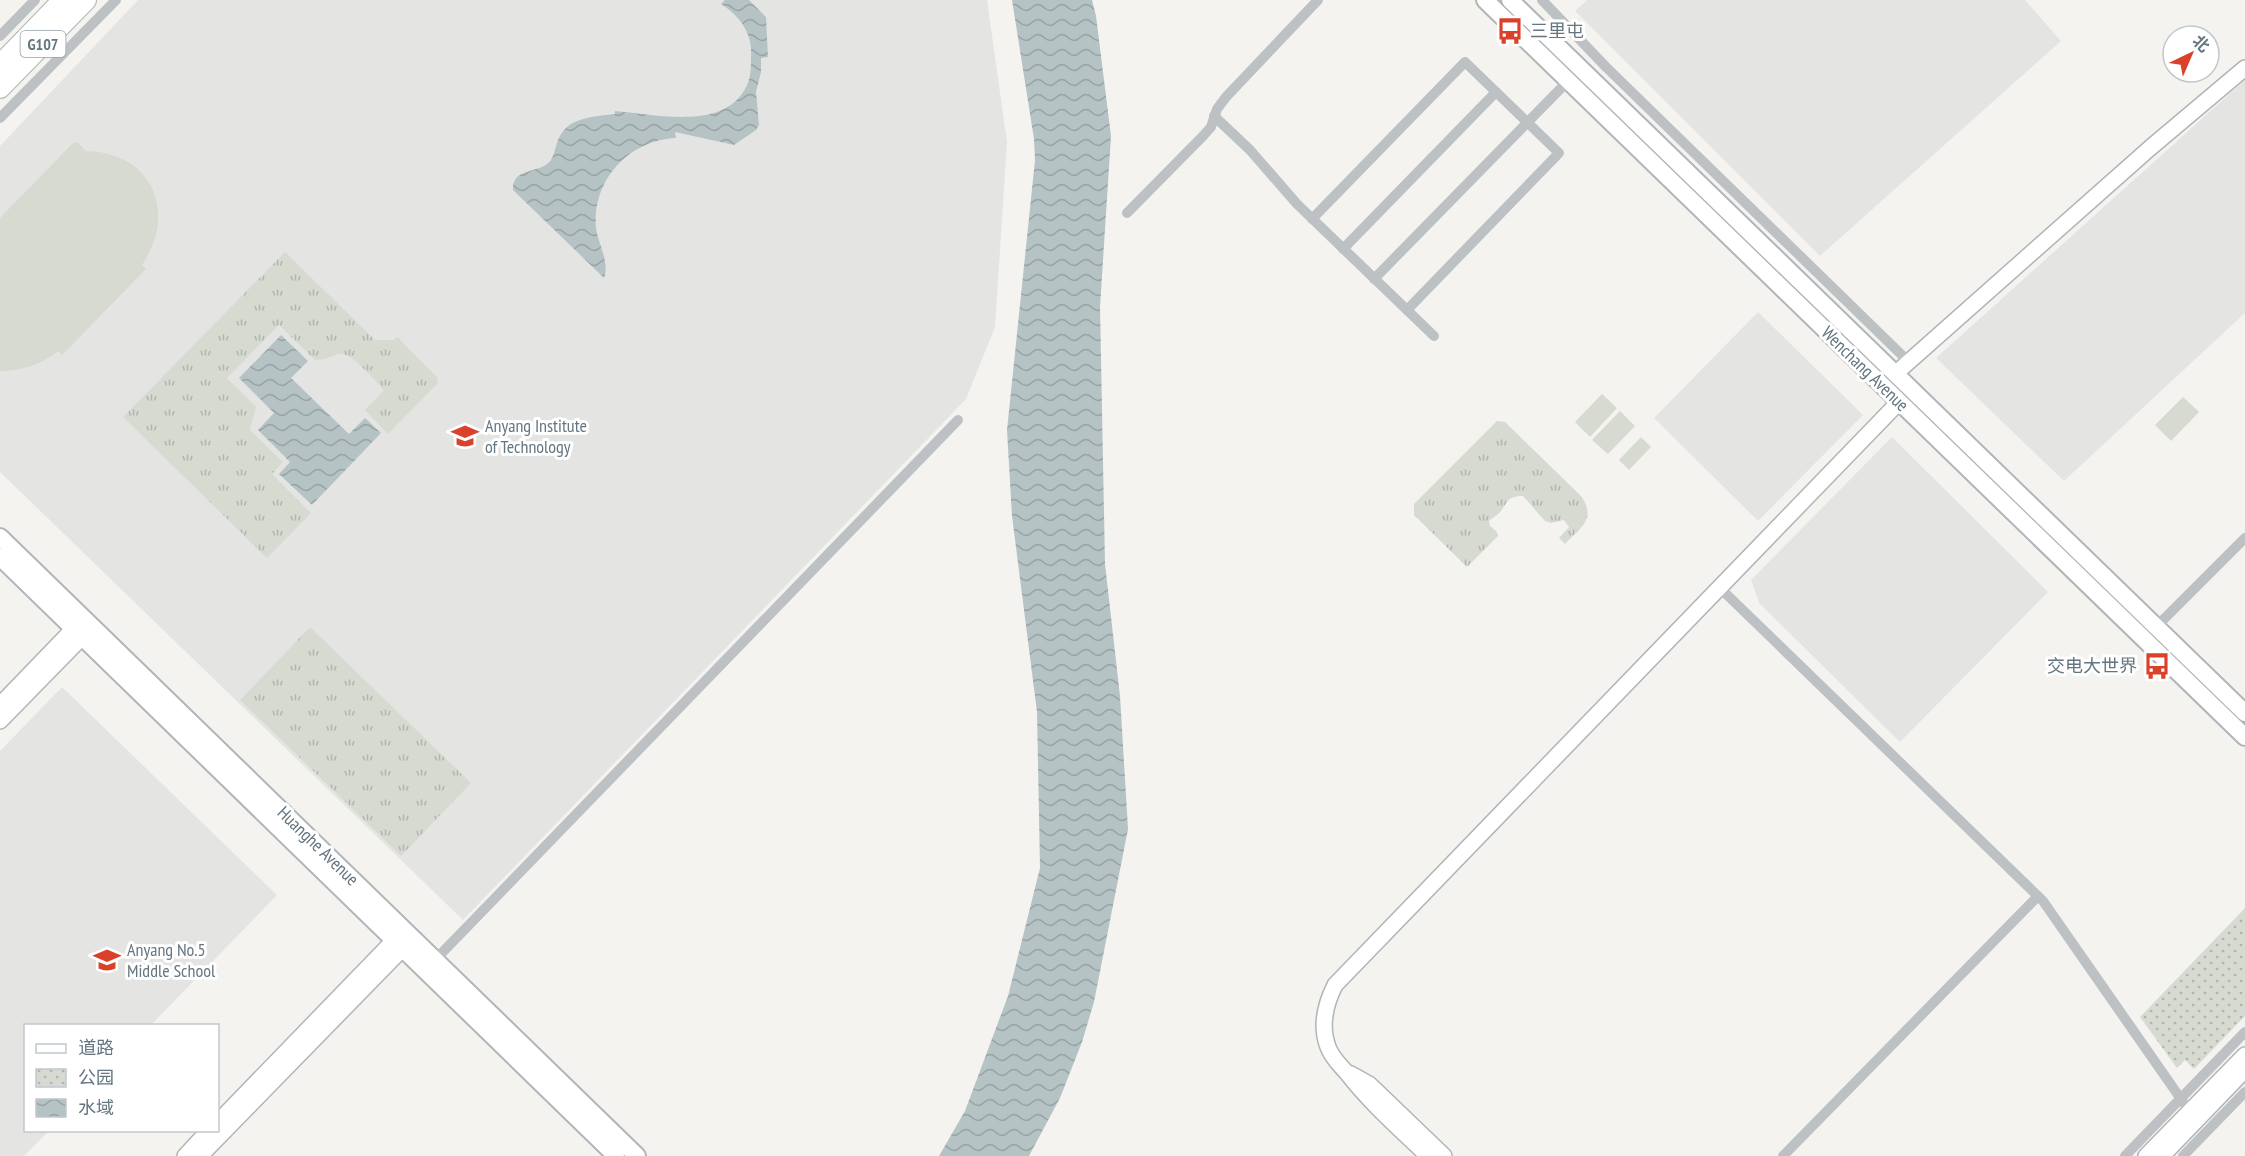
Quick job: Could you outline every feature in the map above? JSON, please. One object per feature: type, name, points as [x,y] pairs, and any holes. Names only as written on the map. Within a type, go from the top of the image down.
[{"type":"highway","name":"G107","points":[[0,65],[63,0]]},
{"type":"highway","name":"G107","points":[[0,88],[86,0]]},
{"type":"main road","name":"Wenchang Avenue","points":[[1485,0],[2245,737]]},
{"type":"main road","name":"Wenchang Avenue","points":[[1510,0],[2245,713]]},
{"type":"main road","name":"Huanghe Avenue","points":[[0,537],[83,628],[403,939],[615,1156]]},
{"type":"main road","name":"Huanghe Avenue","points":[[0,557],[83,628]]},
{"type":"main road","name":"Huanghe Avenue","points":[[403,939],[435,960],[637,1156]]},
{"type":"street","points":[[0,36],[35,0]]},
{"type":"street","points":[[0,118],[116,0]]},
{"type":"street","points":[[1127,213],[1203,136],[1211,127],[1217,109],[1226,97],[1318,0]]},
{"type":"street","points":[[1542,0],[1606,67],[1909,362]]},
{"type":"street","points":[[1312,219],[1465,62],[1559,153],[1407,310]]},
{"type":"street","points":[[1895,374],[2150,148],[2245,68]]},
{"type":"street","points":[[1374,279],[1568,81]]},
{"type":"street","points":[[1343,249],[1496,92]]},
{"type":"street","points":[[1214,116],[1250,150],[1312,219],[1434,336]]},
{"type":"street","points":[[1428,1156],[1361,1092],[1332,1056],[1324,1029],[1328,1000],[1335,985],[1899,402]]},
{"type":"street","points":[[435,960],[958,420]]},
{"type":"street","points":[[2156,627],[2245,538]]},
{"type":"street","points":[[1720,588],[2038,896],[2185,1105]]},
{"type":"street","points":[[0,705],[83,628]]},
{"type":"street","points":[[0,722],[83,628]]},
{"type":"street","points":[[1783,1156],[2038,896]]},
{"type":"street","points":[[219,1121],[403,939]]},
{"type":"street","points":[[200,1156],[403,939]]},
{"type":"street","points":[[2146,1156],[2245,1032]]},
{"type":"street","points":[[2125,1156],[2245,1054]]},
{"type":"street","points":[[1346,1071],[1369,1084],[1444,1156]]},
{"type":"street","points":[[2162,1156],[2245,1071]]},
{"type":"street","points":[[2183,1156],[2245,1092]]},
{"type":"street","points":[[185,1156],[208,1132]]},
{"type":"shaded area","name":"Anyang Institute of Technology","points":[[138,0],[987,0],[1007,142],[995,327],[966,399],[463,920],[0,472],[0,146]]},
{"type":"shaded area","points":[[1587,0],[2025,0],[2061,41],[1820,256],[1575,11]]},
{"type":"shaded area","points":[[2245,80],[2245,313],[2064,481],[1936,358]]},
{"type":"shaded area","points":[[1758,312],[1863,415],[1758,521],[1654,418]]},
{"type":"shaded area","points":[[1892,437],[2048,592],[1900,742],[1759,603],[1751,580]]},
{"type":"shaded area","name":"Anyang No.5 Middle School","points":[[62,687],[277,895],[152,1024],[24,1024],[24,1132],[48,1132],[24,1156],[0,1156],[0,751]]},
{"type":"green space","points":[[77,142],[86,151],[109,154],[128,162],[142,174],[152,188],[158,206],[158,225],[153,245],[142,265],[146,269],[62,355],[58,351],[31,366],[0,371],[0,218],[73,143]]},
{"type":"green space","points":[[285,252],[375,340],[394,340],[397,337],[437,377],[438,383],[388,434],[365,410],[384,390],[363,368],[344,354],[315,360],[279,325],[227,378],[256,407],[250,430],[283,462],[272,474],[311,513],[267,558],[123,417]]},
{"type":"green space","points":[[1602,394],[1617,408],[1590,437],[1575,422]]},
{"type":"green space","points":[[2183,397],[2199,412],[2171,441],[2155,425]]},
{"type":"green space","points":[[1620,411],[1635,426],[1608,454],[1592,440]]},
{"type":"green space","points":[[1497,421],[1505,422],[1581,496],[1588,511],[1587,517],[1565,544],[1559,538],[1569,527],[1564,520],[1551,523],[1545,521],[1523,496],[1509,499],[1501,511],[1489,521],[1498,536],[1467,567],[1414,515],[1414,504]]},
{"type":"green space","points":[[1641,437],[1651,447],[1629,470],[1619,460]]},
{"type":"green space","points":[[310,627],[471,783],[401,856],[240,700]]},
{"type":"green space","points":[[2245,908],[2245,1016],[2194,1069],[2185,1060],[2177,1068],[2140,1017]]},
{"type":"water","points":[[725,0],[749,0],[766,17],[768,57],[761,58],[761,72],[756,92],[759,125],[756,130],[734,145],[675,132],[676,138],[659,140],[643,146],[617,166],[607,179],[596,210],[597,234],[606,266],[604,278],[513,190],[516,178],[549,162],[561,134],[566,128],[580,120],[615,114],[615,111],[686,117],[704,115],[720,111],[734,102],[748,82],[751,70],[751,49],[744,26],[721,4]]},
{"type":"water","points":[[1012,0],[1092,0],[1096,16],[1111,136],[1100,307],[1105,564],[1120,696],[1128,829],[1094,1002],[1082,1042],[1060,1098],[1029,1156],[939,1156],[965,1111],[1008,996],[1040,868],[1037,712],[1012,516],[1007,430],[1035,160],[1034,139]]},
{"type":"water","points":[[281,335],[308,361],[291,378],[349,434],[365,418],[381,433],[312,505],[279,474],[290,462],[258,430],[274,413],[239,378]]},
{"type":"place","name":"三里屯","points":[[1510,31]]},
{"type":"place","name":"Anyang Institute of Technology","points":[[465,436]]},
{"type":"place","name":"交电大世界","points":[[2157,666]]},
{"type":"place","name":"Anyang No.5 Middle School","points":[[107,960]]}]
